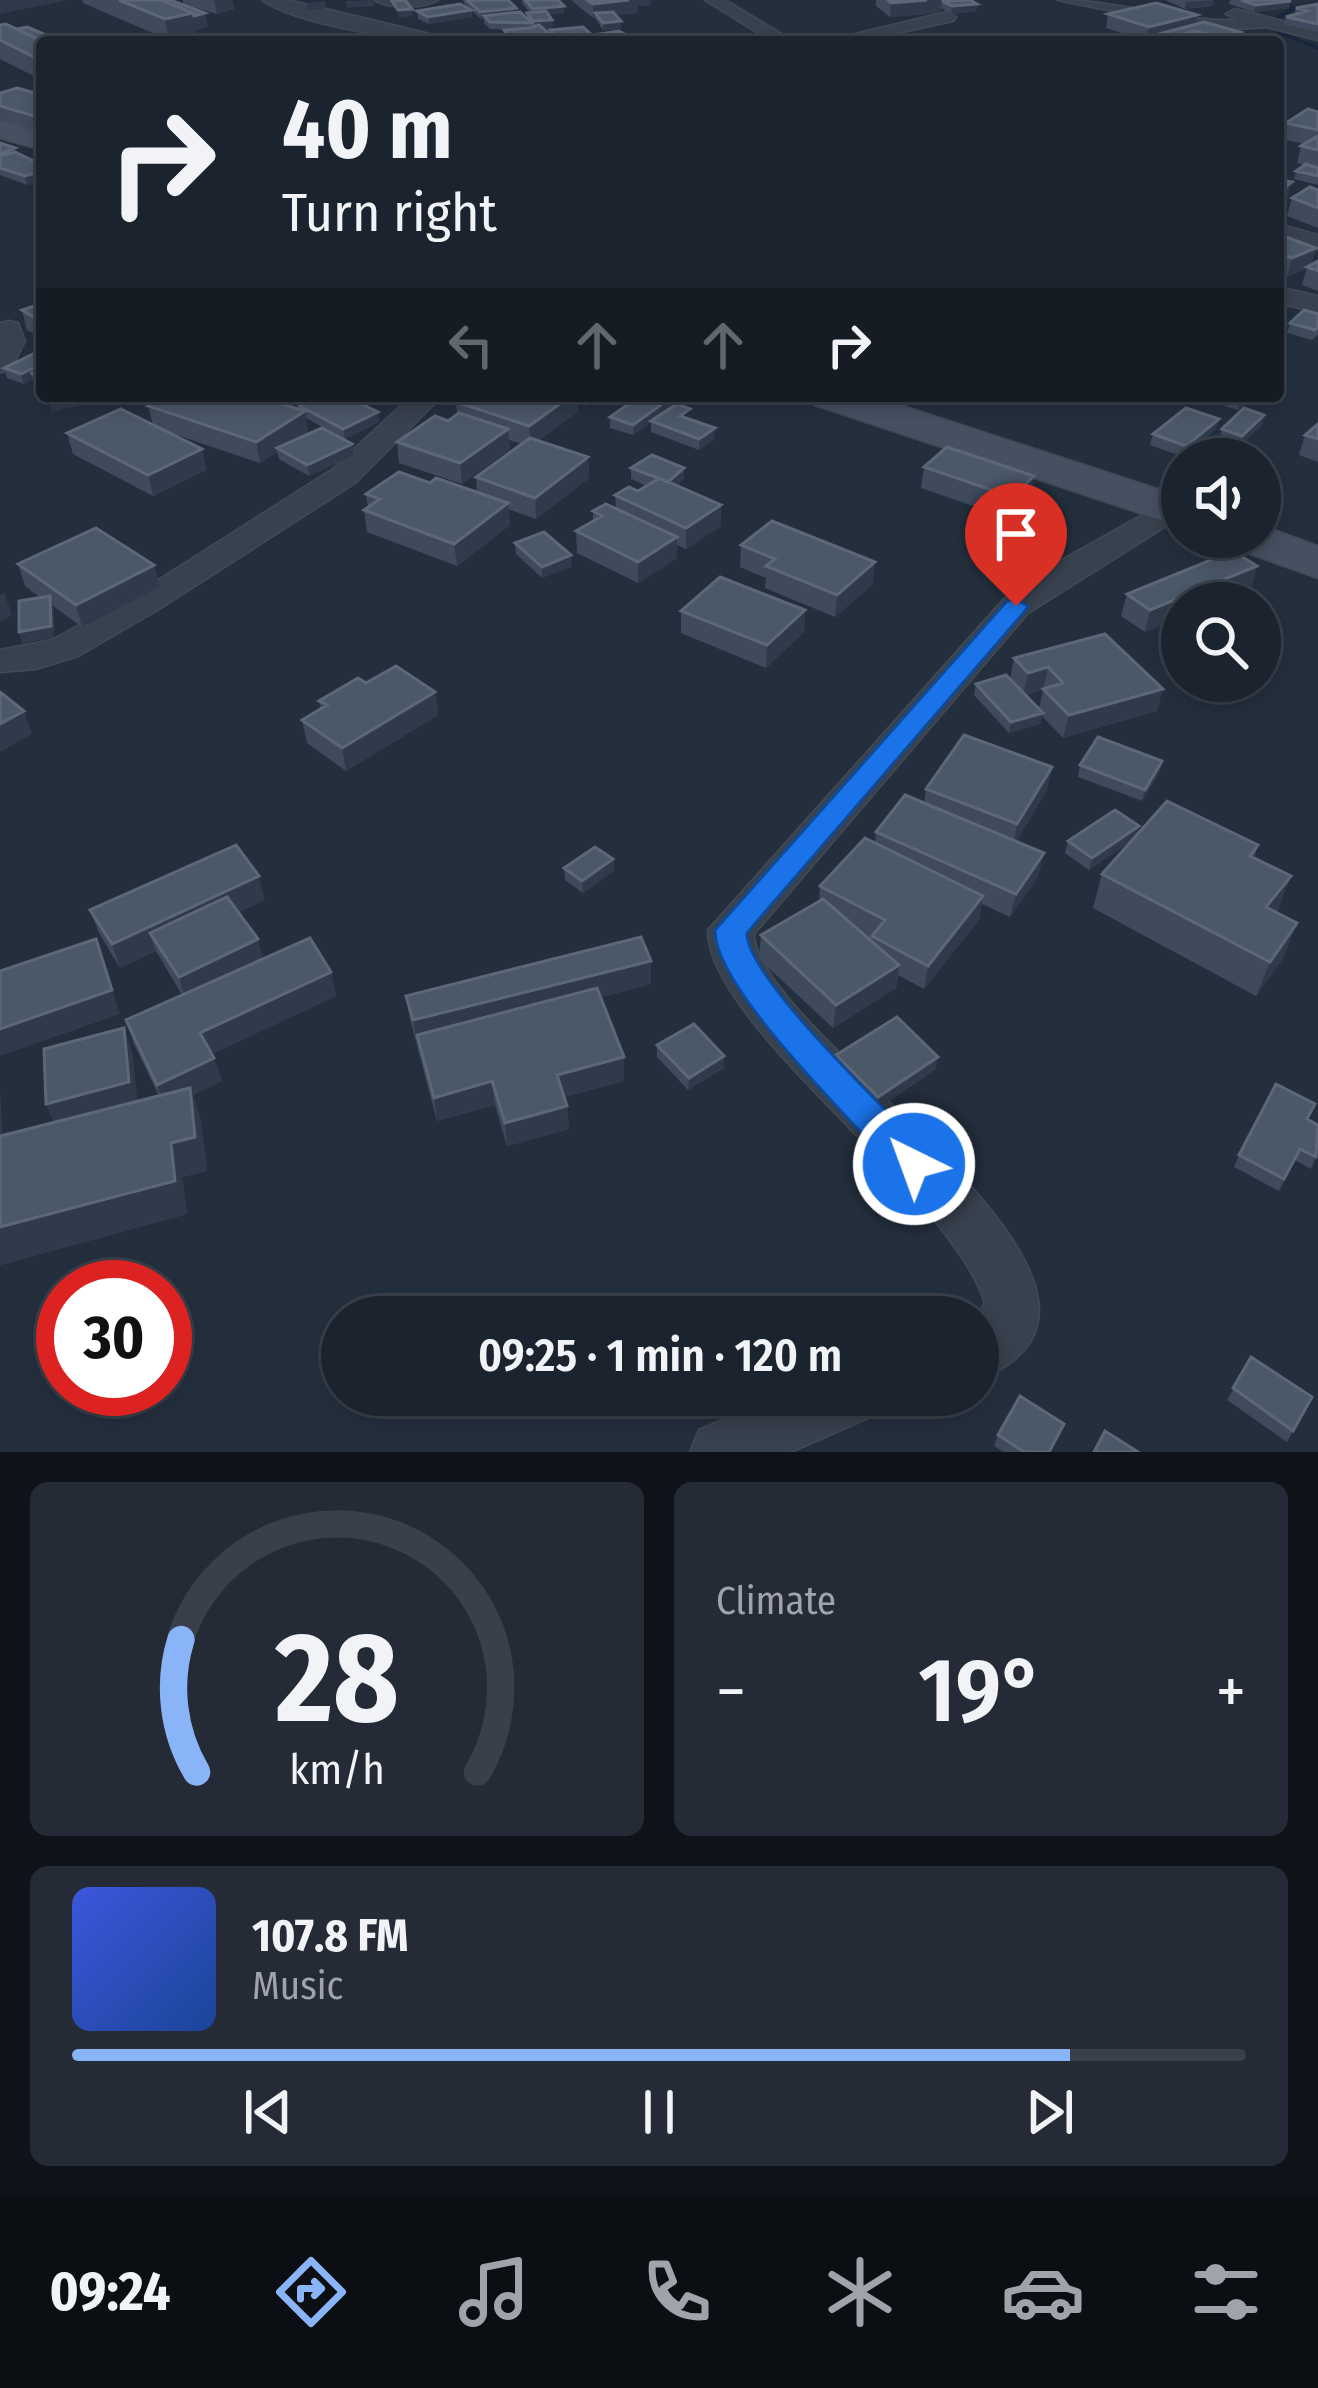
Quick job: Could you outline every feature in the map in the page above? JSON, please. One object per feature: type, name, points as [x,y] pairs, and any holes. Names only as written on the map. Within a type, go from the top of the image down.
[{"type":"street","points":[[270,0],[423,36]]},
{"type":"street","points":[[382,0],[430,0]]},
{"type":"street","points":[[713,0],[776,36]]},
{"type":"street","points":[[1066,0],[1211,26],[1260,24],[1318,35]]},
{"type":"street","points":[[1210,0],[1260,24]]},
{"type":"street","points":[[859,36],[947,17]]},
{"type":"street","points":[[0,128],[36,139]]},
{"type":"street","points":[[1284,233],[1318,243]]},
{"type":"street","points":[[1284,296],[1318,304]]},
{"type":"street","points":[[0,364],[11,340],[9,329]]},
{"type":"street","points":[[0,661],[36,658],[65,648],[147,602],[344,476],[422,402]]},
{"type":"street","points":[[848,402],[1161,506]]},
{"type":"street","points":[[999,1336],[1006,1330],[1013,1303],[1003,1271],[945,1197],[762,998],[730,948],[731,930],[1016,606],[1056,577],[1161,520]]},
{"type":"street","points":[[1281,549],[1318,562]]},
{"type":"street","points":[[721,1452],[804,1416]]},
{"type":"building","points":[[119,0],[161,0],[193,13],[165,19]]},
{"type":"building","points":[[161,0],[170,0],[205,13],[194,16]]},
{"type":"building","points":[[405,0],[412,9],[398,10],[392,1]]},
{"type":"building","points":[[467,0],[508,0],[516,8],[480,12]]},
{"type":"building","points":[[525,0],[558,0],[564,6],[533,9]]},
{"type":"building","points":[[1241,0],[1288,0],[1291,1],[1256,5]]},
{"type":"building","points":[[942,1],[977,4],[952,6]]},
{"type":"building","points":[[1156,3],[1197,15],[1149,27],[1108,14]]},
{"type":"building","points":[[460,4],[471,10],[428,17],[417,11]]},
{"type":"building","points":[[1318,4],[1318,24],[1286,17],[1307,11],[1296,8]]},
{"type":"building","points":[[546,11],[552,20],[533,21],[527,13]]},
{"type":"building","points":[[520,12],[532,23],[490,22],[484,16]]},
{"type":"building","points":[[613,12],[621,21],[603,23],[595,13]]},
{"type":"building","points":[[1204,22],[1240,32],[1227,36],[1195,31],[1159,34]]},
{"type":"building","points":[[0,25],[36,38],[36,58],[0,40]]},
{"type":"building","points":[[539,25],[552,36],[507,36],[504,30]]},
{"type":"building","points":[[27,27],[48,36],[36,38],[17,29]]},
{"type":"building","points":[[583,27],[592,35],[555,36],[550,30]]},
{"type":"building","points":[[619,31],[628,36],[587,36]]},
{"type":"building","points":[[17,88],[36,93],[36,117],[0,106],[0,93]]},
{"type":"building","points":[[1308,109],[1318,112],[1318,130],[1286,123]]},
{"type":"building","points":[[1318,136],[1318,150],[1301,146]]},
{"type":"building","points":[[15,152],[36,162],[36,173],[25,176],[0,168],[0,156]]},
{"type":"building","points":[[1306,164],[1318,168],[1318,176],[1296,171]]},
{"type":"building","points":[[1310,187],[1318,190],[1318,208],[1292,198]]},
{"type":"building","points":[[1284,236],[1316,248],[1292,258],[1284,255]]},
{"type":"building","points":[[36,305],[36,318],[22,310]]},
{"type":"building","points":[[1304,310],[1318,314],[1315,330],[1290,323]]},
{"type":"building","points":[[36,352],[36,367],[21,374],[4,368]]},
{"type":"building","points":[[155,402],[276,402],[305,411],[256,442],[148,406]]},
{"type":"building","points":[[357,402],[378,412],[343,429],[300,406]]},
{"type":"building","points":[[456,402],[563,402],[529,426]]},
{"type":"building","points":[[631,402],[665,402],[633,425],[610,417]]},
{"type":"building","points":[[677,404],[690,409],[680,416],[715,428],[699,439],[651,421]]},
{"type":"building","points":[[1186,408],[1219,419],[1196,438],[1153,434]]},
{"type":"building","points":[[1244,408],[1264,415],[1242,436],[1222,429]]},
{"type":"building","points":[[121,409],[202,449],[148,475],[67,433]]},
{"type":"building","points":[[459,413],[508,429],[460,463],[397,442],[435,416],[448,421]]},
{"type":"building","points":[[1318,424],[1318,439],[1305,435]]},
{"type":"building","points":[[322,428],[352,444],[307,465],[277,448]]},
{"type":"building","points":[[530,438],[588,457],[535,498],[476,477]]},
{"type":"building","points":[[947,447],[1034,476],[1012,497],[924,467]]},
{"type":"building","points":[[652,455],[684,468],[668,482],[631,468]]},
{"type":"building","points":[[399,472],[430,483],[436,478],[508,503],[454,544],[364,510],[380,499],[366,494]]},
{"type":"building","points":[[660,478],[721,505],[686,528],[615,495],[629,487],[638,491]]},
{"type":"building","points":[[606,504],[677,537],[638,562],[576,531],[602,516],[593,511]]},
{"type":"building","points":[[772,521],[875,562],[837,595],[766,566],[775,559],[741,545]]},
{"type":"building","points":[[96,528],[154,565],[76,605],[18,564]]},
{"type":"building","points":[[544,532],[571,555],[542,567],[515,543]]},
{"type":"building","points":[[1216,558],[1244,558],[1257,566],[1218,582],[1161,582],[1161,605],[1150,610],[1127,594]]},
{"type":"building","points":[[720,577],[805,610],[767,645],[681,611]]},
{"type":"building","points":[[50,596],[51,626],[19,632],[19,601]]},
{"type":"building","points":[[1105,634],[1161,690],[1069,715],[1043,689],[1063,683],[1048,667],[1028,673],[1014,658]]},
{"type":"building","points":[[396,666],[435,692],[342,748],[302,720],[327,705],[319,701],[358,678],[366,683]]},
{"type":"building","points":[[1006,675],[1043,713],[1011,722],[976,684]]},
{"type":"building","points":[[0,692],[24,711],[0,724]]},
{"type":"building","points":[[964,735],[1052,767],[1017,824],[926,789]]},
{"type":"building","points":[[1098,737],[1162,761],[1145,790],[1080,765]]},
{"type":"building","points":[[905,795],[1044,853],[1016,894],[876,832]]},
{"type":"building","points":[[1167,801],[1258,845],[1250,856],[1291,876],[1266,907],[1297,923],[1270,962],[1102,874]]},
{"type":"building","points":[[1115,810],[1139,826],[1092,858],[1068,841]]},
{"type":"building","points":[[865,838],[983,896],[928,966],[872,936],[885,920],[820,886]]},
{"type":"building","points":[[236,845],[259,876],[112,944],[90,910]]},
{"type":"building","points":[[595,847],[613,859],[582,881],[564,868]]},
{"type":"building","points":[[227,897],[258,939],[179,977],[150,933]]},
{"type":"building","points":[[823,899],[899,965],[836,1005],[761,935]]},
{"type":"building","points":[[641,937],[651,961],[413,1020],[406,996]]},
{"type":"building","points":[[310,938],[331,972],[200,1033],[214,1058],[157,1085],[126,1020]]},
{"type":"building","points":[[96,939],[112,990],[0,1029],[0,971]]},
{"type":"building","points":[[597,988],[624,1057],[557,1075],[567,1106],[505,1123],[492,1081],[434,1098],[417,1035]]},
{"type":"building","points":[[897,1017],[938,1057],[878,1097],[836,1055]]},
{"type":"building","points":[[694,1024],[724,1056],[689,1078],[657,1045]]},
{"type":"building","points":[[124,1028],[129,1082],[46,1104],[44,1049]]},
{"type":"building","points":[[1276,1084],[1315,1104],[1307,1119],[1318,1125],[1316,1157],[1300,1149],[1284,1179],[1239,1155]]},
{"type":"building","points":[[190,1088],[195,1137],[171,1143],[175,1181],[0,1227],[0,1136]]},
{"type":"building","points":[[1251,1357],[1312,1397],[1293,1431],[1233,1388]]},
{"type":"building","points":[[1020,1396],[1064,1424],[1049,1452],[1024,1452],[998,1435]]},
{"type":"building","points":[[1105,1431],[1138,1452],[1094,1452]]},
{"type":"waterway","points":[[1284,0],[1293,9],[1278,17],[1274,26],[1318,48]]},
{"type":"route","points":[[914,1164],[762,998],[730,948],[731,930],[1016,606]]}]
